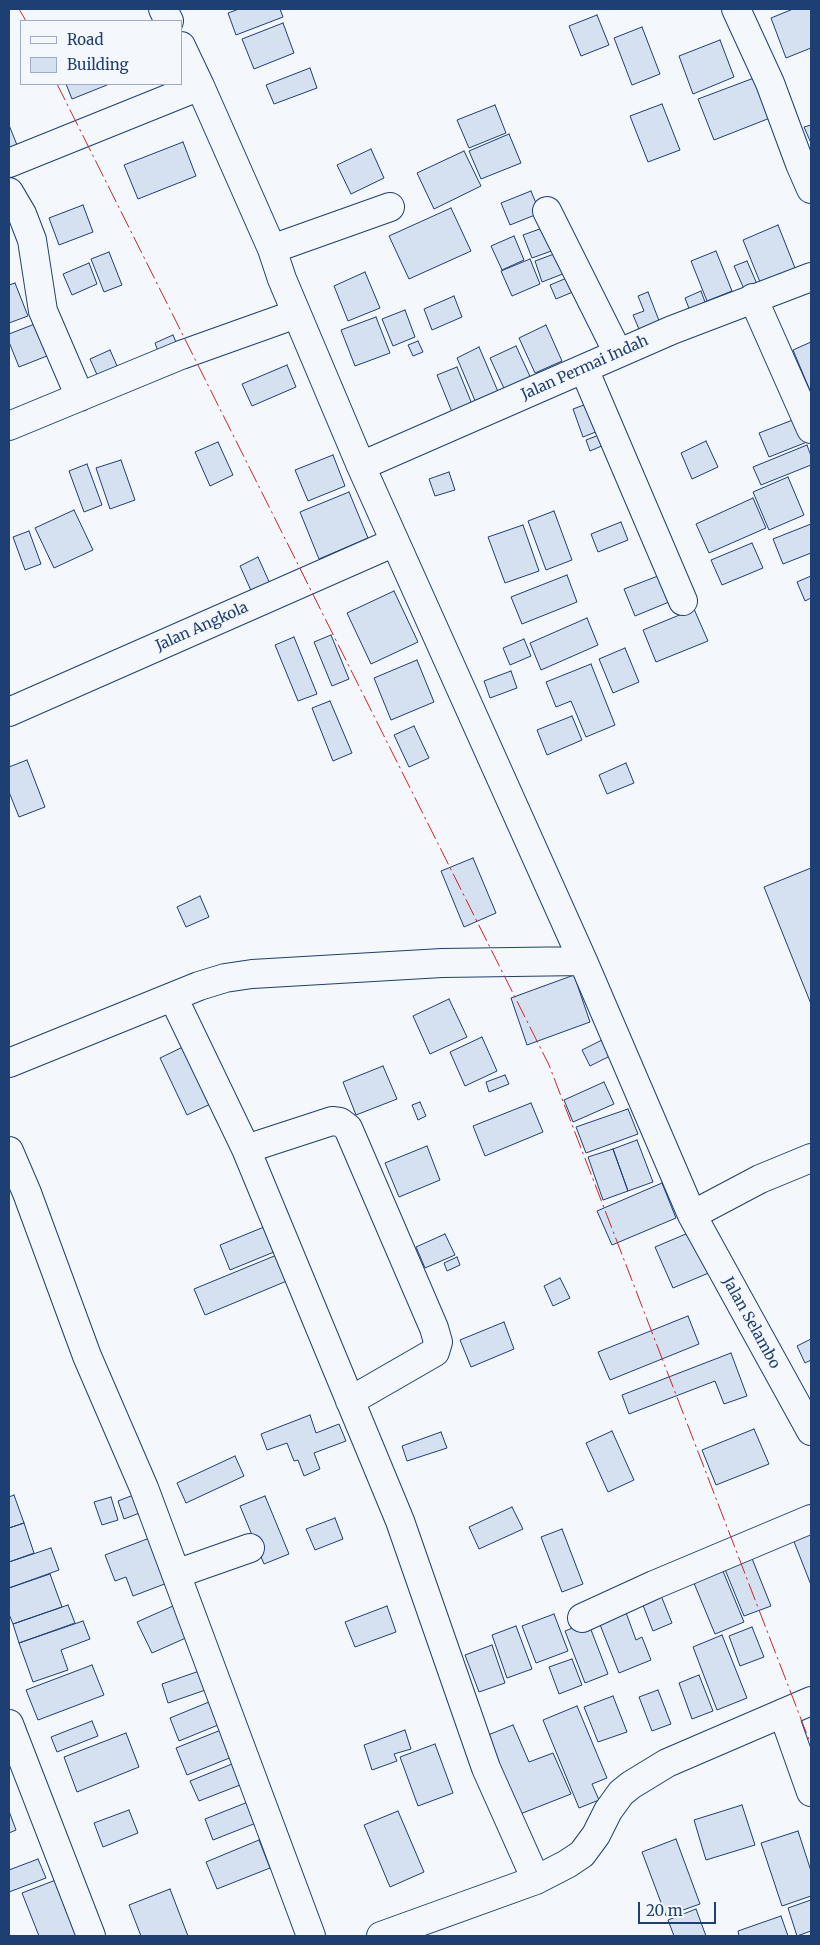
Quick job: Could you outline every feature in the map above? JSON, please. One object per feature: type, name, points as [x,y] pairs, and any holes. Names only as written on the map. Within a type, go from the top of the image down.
[{"type":"street","points":[[736,9],[770,83],[811,189]]},
{"type":"street","name":"Jalan Selambo","points":[[182,48],[272,249],[296,314],[361,466],[582,961],[692,1215],[811,1431]]},
{"type":"street","points":[[9,163],[200,86]]},
{"type":"street","points":[[9,192],[22,214],[32,240],[43,311],[80,397]]},
{"type":"street","points":[[272,249],[390,207]]},
{"type":"street","points":[[546,211],[618,353]]},
{"type":"street","name":"Jalan Permai Indah","points":[[361,466],[618,353],[753,298],[811,277]]},
{"type":"street","points":[[753,298],[811,429]]},
{"type":"street","points":[[9,426],[181,355],[296,314]]},
{"type":"street","points":[[584,369],[683,601]]},
{"type":"street","name":"Jalan Angkola","points":[[9,712],[395,542]]},
{"type":"street","points":[[9,1063],[225,978],[252,974],[442,963],[582,961]]},
{"type":"street","points":[[173,997],[246,1149],[400,1521],[486,1768],[536,1880]]},
{"type":"street","points":[[246,1149],[332,1121],[340,1122],[348,1128],[434,1328],[438,1342],[436,1352],[350,1401]]},
{"type":"street","points":[[9,1151],[27,1193],[87,1356],[144,1488],[311,1936]]},
{"type":"street","points":[[692,1215],[760,1179],[811,1158]]},
{"type":"street","points":[[582,1618],[654,1585],[811,1519]]},
{"type":"street","points":[[176,1574],[250,1548]]},
{"type":"street","points":[[381,1936],[536,1880],[567,1864],[582,1854],[596,1835],[608,1811],[621,1793],[631,1785],[667,1763],[811,1701]]},
{"type":"street","points":[[784,1713],[811,1792]]},
{"type":"street","points":[[9,1724],[91,1936]]},
{"type":"building","points":[[239,9],[280,9],[283,17],[236,35],[228,13]]},
{"type":"building","points":[[793,9],[811,9],[811,48],[786,58],[771,18]]},
{"type":"building","points":[[597,15],[609,45],[581,56],[569,26]]},
{"type":"building","points":[[283,23],[294,53],[254,69],[242,39]]},
{"type":"building","points":[[642,27],[660,74],[632,85],[614,38]]},
{"type":"building","points":[[720,40],[734,77],[693,94],[679,56]]},
{"type":"building","points":[[310,68],[317,88],[274,104],[266,85]]},
{"type":"building","points":[[754,78],[770,118],[714,140],[698,99]]},
{"type":"building","points":[[66,85],[107,85],[72,99]]},
{"type":"building","points":[[662,104],[680,150],[648,162],[630,116]]},
{"type":"building","points":[[495,105],[506,133],[469,148],[457,120]]},
{"type":"building","points":[[9,125],[17,145],[9,148]]},
{"type":"building","points":[[811,125],[811,143],[804,127]]},
{"type":"building","points":[[509,134],[521,163],[481,179],[469,151]]},
{"type":"building","points":[[183,142],[196,176],[138,199],[124,165]]},
{"type":"building","points":[[371,149],[384,178],[351,194],[337,165]]},
{"type":"building","points":[[464,151],[481,186],[434,209],[417,173]]},
{"type":"building","points":[[531,191],[540,213],[510,225],[501,203]]},
{"type":"building","points":[[83,205],[93,232],[59,245],[49,218]]},
{"type":"building","points":[[451,208],[471,251],[409,279],[389,236]]},
{"type":"building","points":[[778,225],[799,278],[764,292],[743,240]]},
{"type":"building","points":[[548,226],[557,249],[532,258],[523,235]]},
{"type":"building","points":[[514,236],[524,260],[502,270],[491,246]]},
{"type":"building","points":[[565,250],[573,270],[542,282],[535,261]]},
{"type":"building","points":[[716,251],[732,291],[707,301],[691,261]]},
{"type":"building","points":[[109,252],[122,285],[104,292],[91,259]]},
{"type":"building","points":[[530,259],[540,284],[512,296],[501,271]]},
{"type":"building","points":[[747,261],[757,284],[744,289],[734,266]]},
{"type":"building","points":[[89,263],[97,284],[72,295],[63,274]]},
{"type":"building","points":[[365,272],[380,308],[348,321],[334,286]]},
{"type":"building","points":[[574,275],[580,289],[556,299],[550,285]]},
{"type":"building","points":[[15,283],[28,316],[9,323],[9,285]]},
{"type":"building","points":[[701,291],[709,313],[693,319],[685,298]]},
{"type":"building","points":[[648,292],[663,331],[639,329],[633,315],[644,311],[638,296]]},
{"type":"building","points":[[454,296],[462,317],[432,330],[424,309]]},
{"type":"building","points":[[405,310],[415,337],[393,346],[382,319]]},
{"type":"building","points":[[376,317],[390,353],[355,366],[341,330]]},
{"type":"building","points":[[40,322],[52,354],[19,367],[9,342],[9,334]]},
{"type":"building","points":[[546,325],[562,361],[535,373],[519,338]]},
{"type":"building","points":[[173,335],[180,352],[161,359],[155,343]]},
{"type":"building","points":[[418,341],[423,352],[413,356],[408,345]]},
{"type":"building","points":[[811,342],[811,393],[793,350]]},
{"type":"building","points":[[516,346],[534,385],[508,397],[490,358]]},
{"type":"building","points":[[479,347],[502,401],[479,410],[457,358]]},
{"type":"building","points":[[110,350],[122,377],[102,386],[90,359]]},
{"type":"building","points":[[287,365],[296,387],[252,406],[242,384]]},
{"type":"building","points":[[457,367],[474,409],[454,417],[437,375]]},
{"type":"building","points":[[595,401],[606,428],[583,437],[573,409]]},
{"type":"building","points":[[798,418],[807,442],[769,457],[759,433]]},
{"type":"building","points":[[599,435],[604,445],[590,451],[586,440]]},
{"type":"building","points":[[706,441],[718,467],[692,479],[681,453]]},
{"type":"building","points":[[218,442],[233,475],[210,486],[195,452]]},
{"type":"building","points":[[807,445],[811,456],[811,465],[761,485],[753,467]]},
{"type":"building","points":[[333,455],[345,486],[308,501],[295,470]]},
{"type":"building","points":[[121,460],[135,500],[110,509],[96,468]]},
{"type":"building","points":[[87,464],[102,505],[84,512],[69,471]]},
{"type":"building","points":[[449,472],[455,490],[435,496],[429,479]]},
{"type":"building","points":[[788,477],[804,515],[769,530],[753,492]]},
{"type":"building","points":[[349,492],[368,538],[319,559],[300,512]]},
{"type":"building","points":[[753,498],[766,528],[709,553],[696,524]]},
{"type":"building","points":[[74,510],[93,550],[54,568],[35,528]]},
{"type":"building","points":[[554,511],[572,560],[546,570],[528,521]]},
{"type":"building","points":[[621,522],[628,540],[598,552],[591,534]]},
{"type":"building","points":[[811,524],[811,553],[783,564],[773,539]]},
{"type":"building","points":[[523,525],[539,571],[505,583],[488,537]]},
{"type":"building","points":[[29,531],[41,564],[25,570],[13,537]]},
{"type":"building","points":[[752,543],[763,568],[722,585],[711,560]]},
{"type":"building","points":[[258,557],[271,586],[253,595],[240,566]]},
{"type":"building","points":[[567,575],[577,602],[522,624],[511,597]]},
{"type":"building","points":[[658,576],[669,602],[635,616],[624,589]]},
{"type":"building","points":[[811,576],[811,598],[805,601],[797,582]]},
{"type":"building","points":[[394,591],[418,642],[371,664],[347,613]]},
{"type":"building","points":[[694,609],[708,641],[656,662],[643,630]]},
{"type":"building","points":[[587,618],[598,645],[541,670],[530,643]]},
{"type":"building","points":[[331,635],[349,679],[332,686],[314,642]]},
{"type":"building","points":[[294,637],[317,694],[298,701],[275,645]]},
{"type":"building","points":[[524,639],[531,656],[510,665],[503,648]]},
{"type":"building","points":[[625,648],[639,682],[613,693],[599,659]]},
{"type":"building","points":[[417,660],[434,702],[391,720],[374,678]]},
{"type":"building","points":[[591,664],[615,725],[586,737],[571,701],[556,707],[546,682]]},
{"type":"building","points":[[511,671],[517,688],[490,698],[484,681]]},
{"type":"building","points":[[330,701],[352,753],[333,761],[312,708]]},
{"type":"building","points":[[572,716],[582,740],[547,755],[537,730]]},
{"type":"building","points":[[414,726],[429,758],[409,767],[394,735]]},
{"type":"building","points":[[27,760],[45,807],[19,817],[9,792],[9,767]]},
{"type":"building","points":[[626,763],[634,783],[607,794],[599,775]]},
{"type":"building","points":[[473,858],[496,913],[464,927],[441,871]]},
{"type":"building","points":[[811,868],[811,1004],[764,887]]},
{"type":"building","points":[[200,896],[209,917],[186,927],[177,907]]},
{"type":"building","points":[[574,975],[590,1022],[527,1045],[511,998]]},
{"type":"building","points":[[449,999],[467,1037],[430,1054],[413,1016]]},
{"type":"building","points":[[482,1037],[497,1071],[465,1086],[450,1052]]},
{"type":"building","points":[[602,1040],[610,1056],[590,1066],[582,1050]]},
{"type":"building","points":[[189,1044],[217,1101],[187,1115],[160,1058]]},
{"type":"building","points":[[383,1066],[397,1099],[356,1115],[343,1082]]},
{"type":"building","points":[[505,1075],[509,1084],[489,1092],[486,1082]]},
{"type":"building","points":[[604,1082],[614,1104],[573,1122],[564,1100]]},
{"type":"building","points":[[420,1102],[426,1116],[418,1120],[412,1105]]},
{"type":"building","points":[[531,1103],[543,1132],[485,1156],[473,1126]]},
{"type":"building","points":[[628,1109],[638,1134],[586,1153],[576,1127]]},
{"type":"building","points":[[637,1140],[653,1182],[628,1191],[613,1149]]},
{"type":"building","points":[[427,1146],[440,1180],[399,1197],[385,1163]]},
{"type":"building","points":[[613,1149],[628,1191],[603,1200],[588,1157]]},
{"type":"building","points":[[662,1183],[676,1218],[612,1245],[597,1211]]},
{"type":"building","points":[[264,1227],[274,1252],[230,1270],[220,1245]]},
{"type":"building","points":[[693,1231],[711,1272],[673,1288],[655,1247]]},
{"type":"building","points":[[445,1234],[455,1255],[425,1268],[416,1247]]},
{"type":"building","points":[[284,1252],[294,1278],[205,1315],[194,1289]]},
{"type":"building","points":[[457,1257],[460,1265],[447,1271],[444,1263]]},
{"type":"building","points":[[560,1278],[570,1298],[553,1306],[544,1286]]},
{"type":"building","points":[[688,1316],[699,1344],[610,1380],[598,1352]]},
{"type":"building","points":[[504,1322],[514,1349],[471,1367],[460,1340]]},
{"type":"building","points":[[811,1339],[811,1360],[805,1363],[797,1346]]},
{"type":"building","points":[[731,1353],[747,1396],[724,1404],[715,1381],[629,1414],[622,1395]]},
{"type":"building","points":[[310,1415],[316,1433],[339,1424],[346,1441],[314,1453],[320,1469],[304,1476],[298,1460],[294,1461],[287,1443],[267,1450],[261,1434]]},
{"type":"building","points":[[754,1429],[769,1464],[716,1485],[702,1450]]},
{"type":"building","points":[[612,1431],[634,1480],[608,1492],[586,1443]]},
{"type":"building","points":[[441,1432],[447,1448],[407,1461],[402,1446]]},
{"type":"building","points":[[235,1456],[244,1476],[186,1503],[177,1483]]},
{"type":"building","points":[[144,1491],[150,1509],[124,1519],[118,1501]]},
{"type":"building","points":[[14,1495],[24,1523],[9,1528],[9,1497]]},
{"type":"building","points":[[265,1496],[289,1554],[264,1564],[240,1506]]},
{"type":"building","points":[[111,1497],[118,1520],[102,1525],[94,1502]]},
{"type":"building","points":[[512,1507],[523,1529],[479,1549],[469,1527]]},
{"type":"building","points":[[335,1518],[343,1539],[315,1550],[306,1529]]},
{"type":"building","points":[[24,1523],[34,1553],[9,1562],[9,1528]]},
{"type":"building","points":[[811,1526],[811,1585],[791,1534]]},
{"type":"building","points":[[562,1529],[583,1584],[562,1592],[541,1537]]},
{"type":"building","points":[[160,1534],[175,1580],[133,1596],[126,1577],[115,1581],[105,1555]]},
{"type":"building","points":[[51,1548],[59,1570],[9,1588],[9,1562]]},
{"type":"building","points":[[751,1556],[771,1606],[744,1616],[724,1567]]},
{"type":"building","points":[[720,1564],[744,1622],[715,1634],[691,1576]]},
{"type":"building","points":[[50,1574],[62,1607],[13,1624],[9,1614],[9,1588]]},
{"type":"building","points":[[660,1593],[672,1623],[653,1631],[641,1600]]},
{"type":"building","points":[[182,1602],[197,1633],[152,1653],[137,1622]]},
{"type":"building","points":[[68,1605],[75,1623],[19,1643],[13,1624]]},
{"type":"building","points":[[387,1606],[396,1632],[355,1647],[345,1622]]},
{"type":"building","points":[[624,1607],[636,1640],[642,1637],[651,1660],[619,1673],[597,1617]]},
{"type":"building","points":[[554,1614],[568,1651],[536,1663],[522,1626]]},
{"type":"building","points":[[83,1621],[90,1639],[61,1650],[68,1670],[33,1682],[19,1643]]},
{"type":"building","points":[[588,1622],[608,1674],[585,1683],[565,1631]]},
{"type":"building","points":[[516,1626],[532,1669],[507,1678],[492,1635]]},
{"type":"building","points":[[752,1627],[764,1657],[740,1666],[729,1636]]},
{"type":"building","points":[[722,1635],[747,1698],[717,1710],[693,1647]]},
{"type":"building","points":[[492,1645],[505,1683],[479,1692],[465,1655]]},
{"type":"building","points":[[572,1659],[582,1685],[559,1694],[549,1667]]},
{"type":"building","points":[[92,1665],[104,1695],[38,1720],[26,1690]]},
{"type":"building","points":[[208,1668],[214,1687],[168,1703],[162,1684]]},
{"type":"building","points":[[699,1675],[713,1711],[692,1719],[679,1683]]},
{"type":"building","points":[[658,1690],[671,1724],[652,1731],[639,1697]]},
{"type":"building","points":[[613,1696],[627,1732],[598,1742],[584,1707]]},
{"type":"building","points":[[209,1702],[218,1725],[179,1741],[170,1718]]},
{"type":"building","points":[[577,1706],[607,1778],[592,1784],[599,1800],[579,1808],[543,1720]]},
{"type":"building","points":[[92,1721],[98,1736],[57,1752],[51,1737]]},
{"type":"building","points":[[513,1725],[529,1762],[553,1753],[571,1794],[515,1816],[483,1737]]},
{"type":"building","points":[[221,1730],[232,1757],[187,1775],[176,1748]]},
{"type":"building","points":[[405,1730],[411,1749],[394,1754],[397,1761],[372,1770],[364,1745]]},
{"type":"building","points":[[126,1733],[139,1767],[77,1792],[64,1757]]},
{"type":"building","points":[[435,1744],[453,1793],[418,1806],[400,1757]]},
{"type":"building","points":[[232,1764],[240,1785],[199,1801],[190,1781]]},
{"type":"building","points":[[248,1802],[256,1823],[213,1840],[205,1819]]},
{"type":"building","points":[[742,1805],[755,1845],[706,1860],[694,1820]]},
{"type":"building","points":[[129,1810],[138,1833],[103,1847],[94,1823]]},
{"type":"building","points":[[9,1811],[16,1830],[9,1833]]},
{"type":"building","points":[[398,1811],[424,1872],[390,1887],[364,1825]]},
{"type":"building","points":[[798,1831],[811,1871],[811,1896],[782,1906],[761,1843]]},
{"type":"building","points":[[676,1839],[700,1904],[666,1916],[642,1852]]},
{"type":"building","points":[[259,1840],[270,1868],[217,1889],[206,1862]]},
{"type":"building","points":[[38,1859],[46,1878],[9,1892],[9,1870]]},
{"type":"building","points":[[61,1878],[77,1936],[39,1936],[22,1893]]},
{"type":"building","points":[[170,1889],[188,1936],[141,1936],[129,1905]]},
{"type":"building","points":[[811,1900],[811,1931],[797,1936],[788,1908]]},
{"type":"building","points":[[696,1909],[706,1936],[674,1936],[668,1920]]},
{"type":"building","points":[[781,1916],[788,1936],[739,1936],[738,1931]]},
{"type":"power","points":[[19,9],[25,20]]},
{"type":"power","points":[[58,85],[549,1065],[811,1745]]}]
